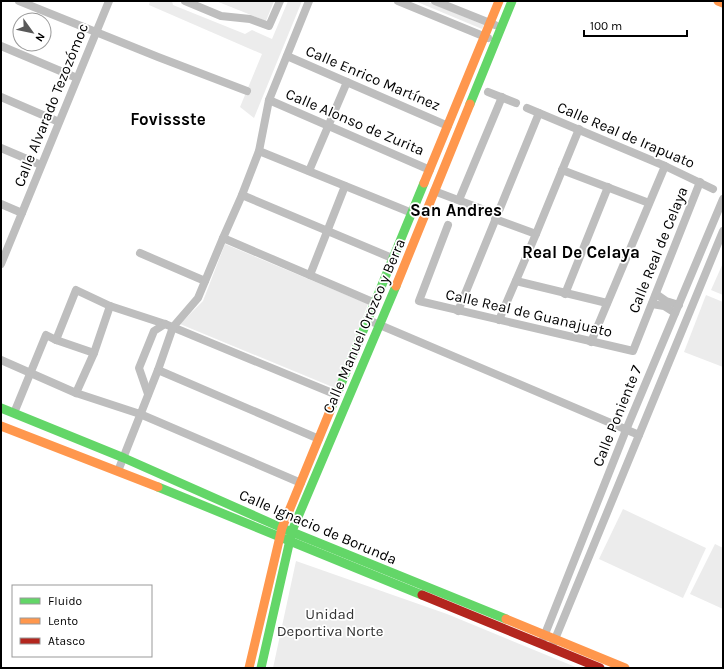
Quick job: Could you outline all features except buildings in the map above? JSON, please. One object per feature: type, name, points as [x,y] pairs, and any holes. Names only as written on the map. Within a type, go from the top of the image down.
[{"type":"street","points":[[19,1],[96,33],[248,91]]},
{"type":"street","name":"Calle Alvarado Tezozómoc","points":[[2,260],[109,1]]},
{"type":"street","points":[[185,1],[221,16],[250,19],[269,26],[280,1]]},
{"type":"street","points":[[118,471],[158,370],[173,327],[198,298],[242,195],[259,150],[269,100],[309,1]]},
{"type":"street","points":[[398,1],[495,41]]},
{"type":"street","points":[[435,1],[501,28]]},
{"type":"street","name":"Calle Manuel Orozco y Berra","points":[[249,668],[280,532],[499,1]]},
{"type":"street","name":"Calle Manuel Orozco y Berra","points":[[261,668],[291,536],[380,325],[512,1]]},
{"type":"street","points":[[718,1],[723,3]]},
{"type":"street","points":[[1,46],[77,78]]},
{"type":"street","name":"Calle Enrico Martínez","points":[[287,56],[448,126]]},
{"type":"street","points":[[309,171],[347,82]]},
{"type":"street","points":[[488,92],[516,103]]},
{"type":"street","points":[[1,97],[59,122]]},
{"type":"street","points":[[459,200],[502,97]]},
{"type":"street","name":"Calle Alonso de Zurita","points":[[269,100],[430,170]]},
{"type":"street","name":"Calle Real de Irapuato","points":[[527,108],[664,166],[713,189]]},
{"type":"street","points":[[458,310],[539,113]]},
{"type":"street","points":[[499,320],[579,129]]},
{"type":"street","points":[[1,148],[41,165]]},
{"type":"street","points":[[259,150],[412,214]]},
{"type":"street","points":[[591,342],[664,166]]},
{"type":"street","points":[[562,170],[649,203]]},
{"type":"street","name":"Calle Real de Celaya","points":[[633,351],[700,182]]},
{"type":"street","points":[[310,275],[345,186]]},
{"type":"street","points":[[565,294],[608,188]]},
{"type":"street","points":[[434,191],[487,211]]},
{"type":"street","points":[[242,195],[392,258]]},
{"type":"street","name":"Calle Poniente 7","points":[[541,644],[626,430],[723,199]]},
{"type":"street","points":[[1,204],[22,213]]},
{"type":"street","points":[[495,219],[536,234]]},
{"type":"street","name":"Calle Real de Guanajuato","points":[[448,225],[419,301],[633,351]]},
{"type":"street","name":"Calle Poniente 7","points":[[552,648],[723,230]]},
{"type":"street","points":[[223,238],[375,303]]},
{"type":"street","points":[[140,253],[205,281]]},
{"type":"street","points":[[516,281],[607,303]]},
{"type":"street","points":[[56,340],[76,290],[110,306],[173,327],[337,394]]},
{"type":"street","points":[[656,294],[666,301],[679,305]]},
{"type":"street","points":[[652,304],[664,306],[675,313]]},
{"type":"street","points":[[76,393],[94,353],[110,306]]},
{"type":"street","points":[[368,320],[639,435]]},
{"type":"street","points":[[148,394],[139,368],[154,331],[165,324]]},
{"type":"street","points":[[14,413],[46,335],[94,353]]},
{"type":"street","points":[[1,360],[76,393],[140,414],[300,483]]},
{"type":"street","points":[[158,370],[319,439]]},
{"type":"street","name":"Calle Ignacio de Borunda","points":[[1,408],[124,458],[280,532]]},
{"type":"street","name":"Calle Ignacio de Borunda","points":[[1,426],[291,536],[555,639],[625,668]]},
{"type":"street","name":"Calle Ignacio de Borunda","points":[[291,536],[600,668]]},
{"type":"green space","points":[[150,1],[172,1],[173,5],[245,34],[252,30],[272,39],[288,1],[302,1],[254,118],[240,107],[262,54],[149,5]]},
{"type":"green space","points":[[216,1],[274,1],[266,21]]},
{"type":"green space","points":[[415,1],[426,1],[484,25],[482,29]]},
{"type":"green space","points":[[225,244],[368,304],[335,388],[180,324],[203,301]]},
{"type":"green space","points":[[723,263],[723,295],[711,290]]},
{"type":"green space","points":[[706,295],[723,302],[723,367],[684,352]]},
{"type":"green space","points":[[623,509],[706,548],[683,598],[599,559]]},
{"type":"green space","points":[[715,544],[723,548],[723,609],[690,594]]},
{"type":"green space","name":"Unidad Deportiva Norte","points":[[296,561],[447,614],[578,668],[273,668]]},
{"type":"traffic: fast","points":[[470,104],[512,1]]},
{"type":"traffic: fast","points":[[330,411],[424,183]]},
{"type":"traffic: fast","points":[[261,668],[292,531],[396,286]]},
{"type":"traffic: fast","points":[[1,408],[124,458],[282,528],[506,619]]},
{"type":"traffic: fast","points":[[158,487],[422,595]]},
{"type":"traffic: slow","points":[[424,183],[499,1]]},
{"type":"traffic: slow","points":[[718,1],[723,3]]},
{"type":"traffic: slow","points":[[396,286],[470,104]]},
{"type":"traffic: slow","points":[[249,668],[282,528],[330,411]]},
{"type":"traffic: slow","points":[[1,426],[158,487]]},
{"type":"traffic: slow","points":[[506,619],[625,668]]},
{"type":"traffic: jam","points":[[422,595],[600,668]]},
{"type":"district","name":"Fovissste","points":[[168,119]]},
{"type":"district","name":"San Andres","points":[[456,210]]},
{"type":"district","name":"Real De Celaya","points":[[581,252]]}]
